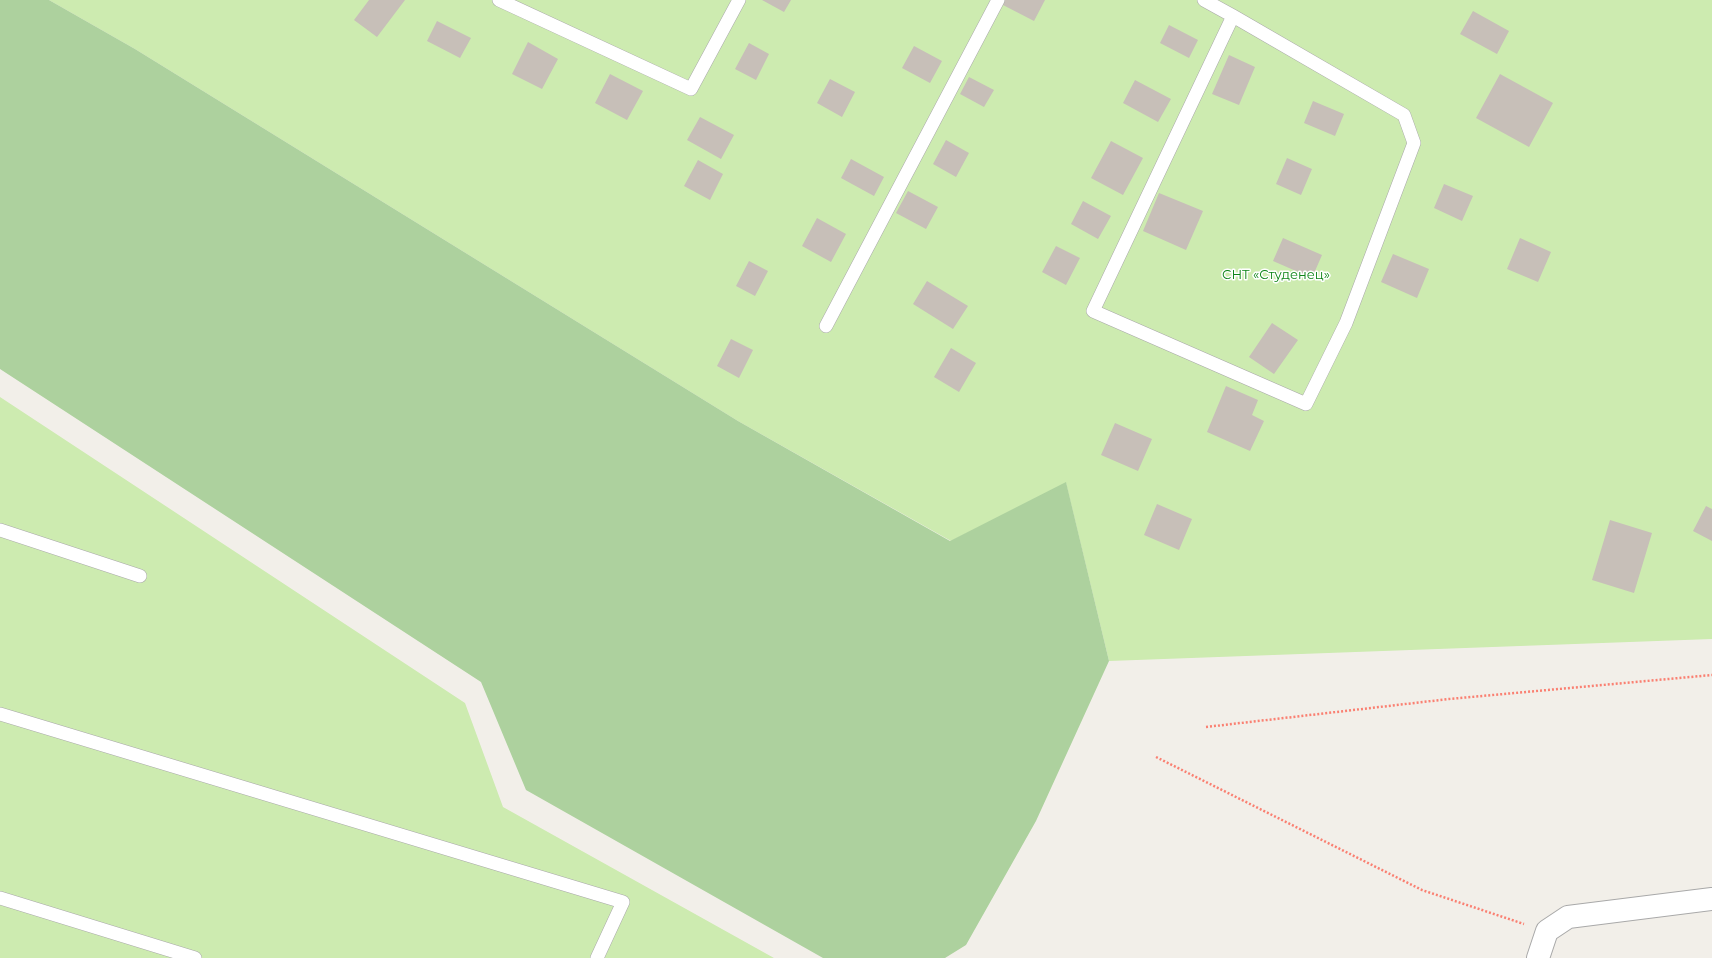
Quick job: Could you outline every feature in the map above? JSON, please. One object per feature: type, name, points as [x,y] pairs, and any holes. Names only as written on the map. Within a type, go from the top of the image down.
[{"type":"street","points":[[1538,958],[1547,931],[1568,917],[1712,899]]},
{"type":"lane","points":[[500,0],[691,89],[739,0]]},
{"type":"lane","points":[[826,326],[998,0]]},
{"type":"lane","points":[[1204,0],[1233,16],[1404,115],[1414,142],[1346,323],[1306,404],[1093,312],[1233,16]]},
{"type":"lane","points":[[0,530],[140,576]]},
{"type":"lane","points":[[0,714],[623,902],[597,958]]},
{"type":"lane","points":[[0,898],[195,958]]},
{"type":"path","points":[[1206,727],[1449,699],[1712,675]]},
{"type":"path","points":[[1156,757],[1422,890],[1547,931]]},
{"type":"green space","points":[[0,0],[49,0],[135,49],[738,421],[950,541],[1066,482],[1109,661],[1036,821],[966,945],[945,958],[823,958],[526,790],[481,682],[0,369]]},
{"type":"green space","name":"СНТ «Студенец»","points":[[49,0],[1712,0],[1712,639],[1109,661],[1066,483],[951,541],[738,421],[135,49]]},
{"type":"green space","points":[[0,397],[465,703],[503,807],[774,958],[0,958]]},
{"type":"building","points":[[369,0],[405,0],[377,37],[354,20]]},
{"type":"building","points":[[762,0],[791,0],[784,12]]},
{"type":"building","points":[[1005,0],[1045,0],[1034,21],[1003,5]]},
{"type":"building","points":[[1473,11],[1509,31],[1497,54],[1460,34]]},
{"type":"building","points":[[437,21],[471,38],[460,58],[427,41]]},
{"type":"building","points":[[1169,25],[1198,40],[1189,58],[1160,43]]},
{"type":"building","points":[[528,42],[558,59],[542,89],[512,74]]},
{"type":"building","points":[[749,43],[769,54],[756,80],[735,69]]},
{"type":"building","points":[[914,46],[942,61],[930,83],[902,68]]},
{"type":"building","points":[[1229,55],[1255,67],[1239,105],[1212,94]]},
{"type":"building","points":[[610,74],[643,91],[627,120],[595,103]]},
{"type":"building","points":[[1500,74],[1553,103],[1529,147],[1476,118]]},
{"type":"building","points":[[969,77],[994,90],[984,107],[960,94]]},
{"type":"building","points":[[830,79],[855,92],[842,117],[817,103]]},
{"type":"building","points":[[1135,80],[1171,99],[1158,122],[1123,103]]},
{"type":"building","points":[[1313,101],[1344,114],[1335,136],[1304,123]]},
{"type":"building","points":[[700,117],[734,135],[721,159],[687,140]]},
{"type":"building","points":[[946,140],[969,153],[956,177],[933,164]]},
{"type":"building","points":[[1111,141],[1143,158],[1123,195],[1091,178]]},
{"type":"building","points":[[1287,158],[1312,169],[1301,195],[1276,184]]},
{"type":"building","points":[[851,159],[884,177],[874,196],[841,178]]},
{"type":"building","points":[[698,160],[723,174],[710,200],[684,186]]},
{"type":"building","points":[[1444,184],[1473,196],[1462,221],[1434,208]]},
{"type":"building","points":[[908,191],[938,207],[926,229],[896,213]]},
{"type":"building","points":[[1159,193],[1203,211],[1186,250],[1143,231]]},
{"type":"building","points":[[1083,201],[1111,216],[1098,239],[1071,224]]},
{"type":"building","points":[[817,218],[846,234],[831,262],[802,246]]},
{"type":"building","points":[[1283,238],[1322,255],[1312,278],[1273,261]]},
{"type":"building","points":[[1520,238],[1551,252],[1538,282],[1507,269]]},
{"type":"building","points":[[1056,246],[1080,258],[1066,285],[1042,272]]},
{"type":"building","points":[[1393,254],[1429,269],[1417,298],[1381,282]]},
{"type":"building","points":[[749,261],[768,271],[755,296],[736,286]]},
{"type":"building","points":[[927,281],[968,306],[953,329],[913,304]]},
{"type":"building","points":[[1272,323],[1298,340],[1274,374],[1249,357]]},
{"type":"building","points":[[731,339],[753,350],[739,378],[717,366]]},
{"type":"building","points":[[951,348],[976,363],[959,392],[934,377]]},
{"type":"building","points":[[1226,386],[1258,400],[1252,415],[1264,421],[1250,451],[1207,432]]},
{"type":"building","points":[[1115,423],[1152,439],[1138,471],[1101,455]]},
{"type":"building","points":[[1157,504],[1192,519],[1179,550],[1144,535]]},
{"type":"building","points":[[1706,506],[1712,509],[1712,541],[1693,531]]},
{"type":"building","points":[[1610,520],[1652,533],[1634,593],[1592,580]]}]
